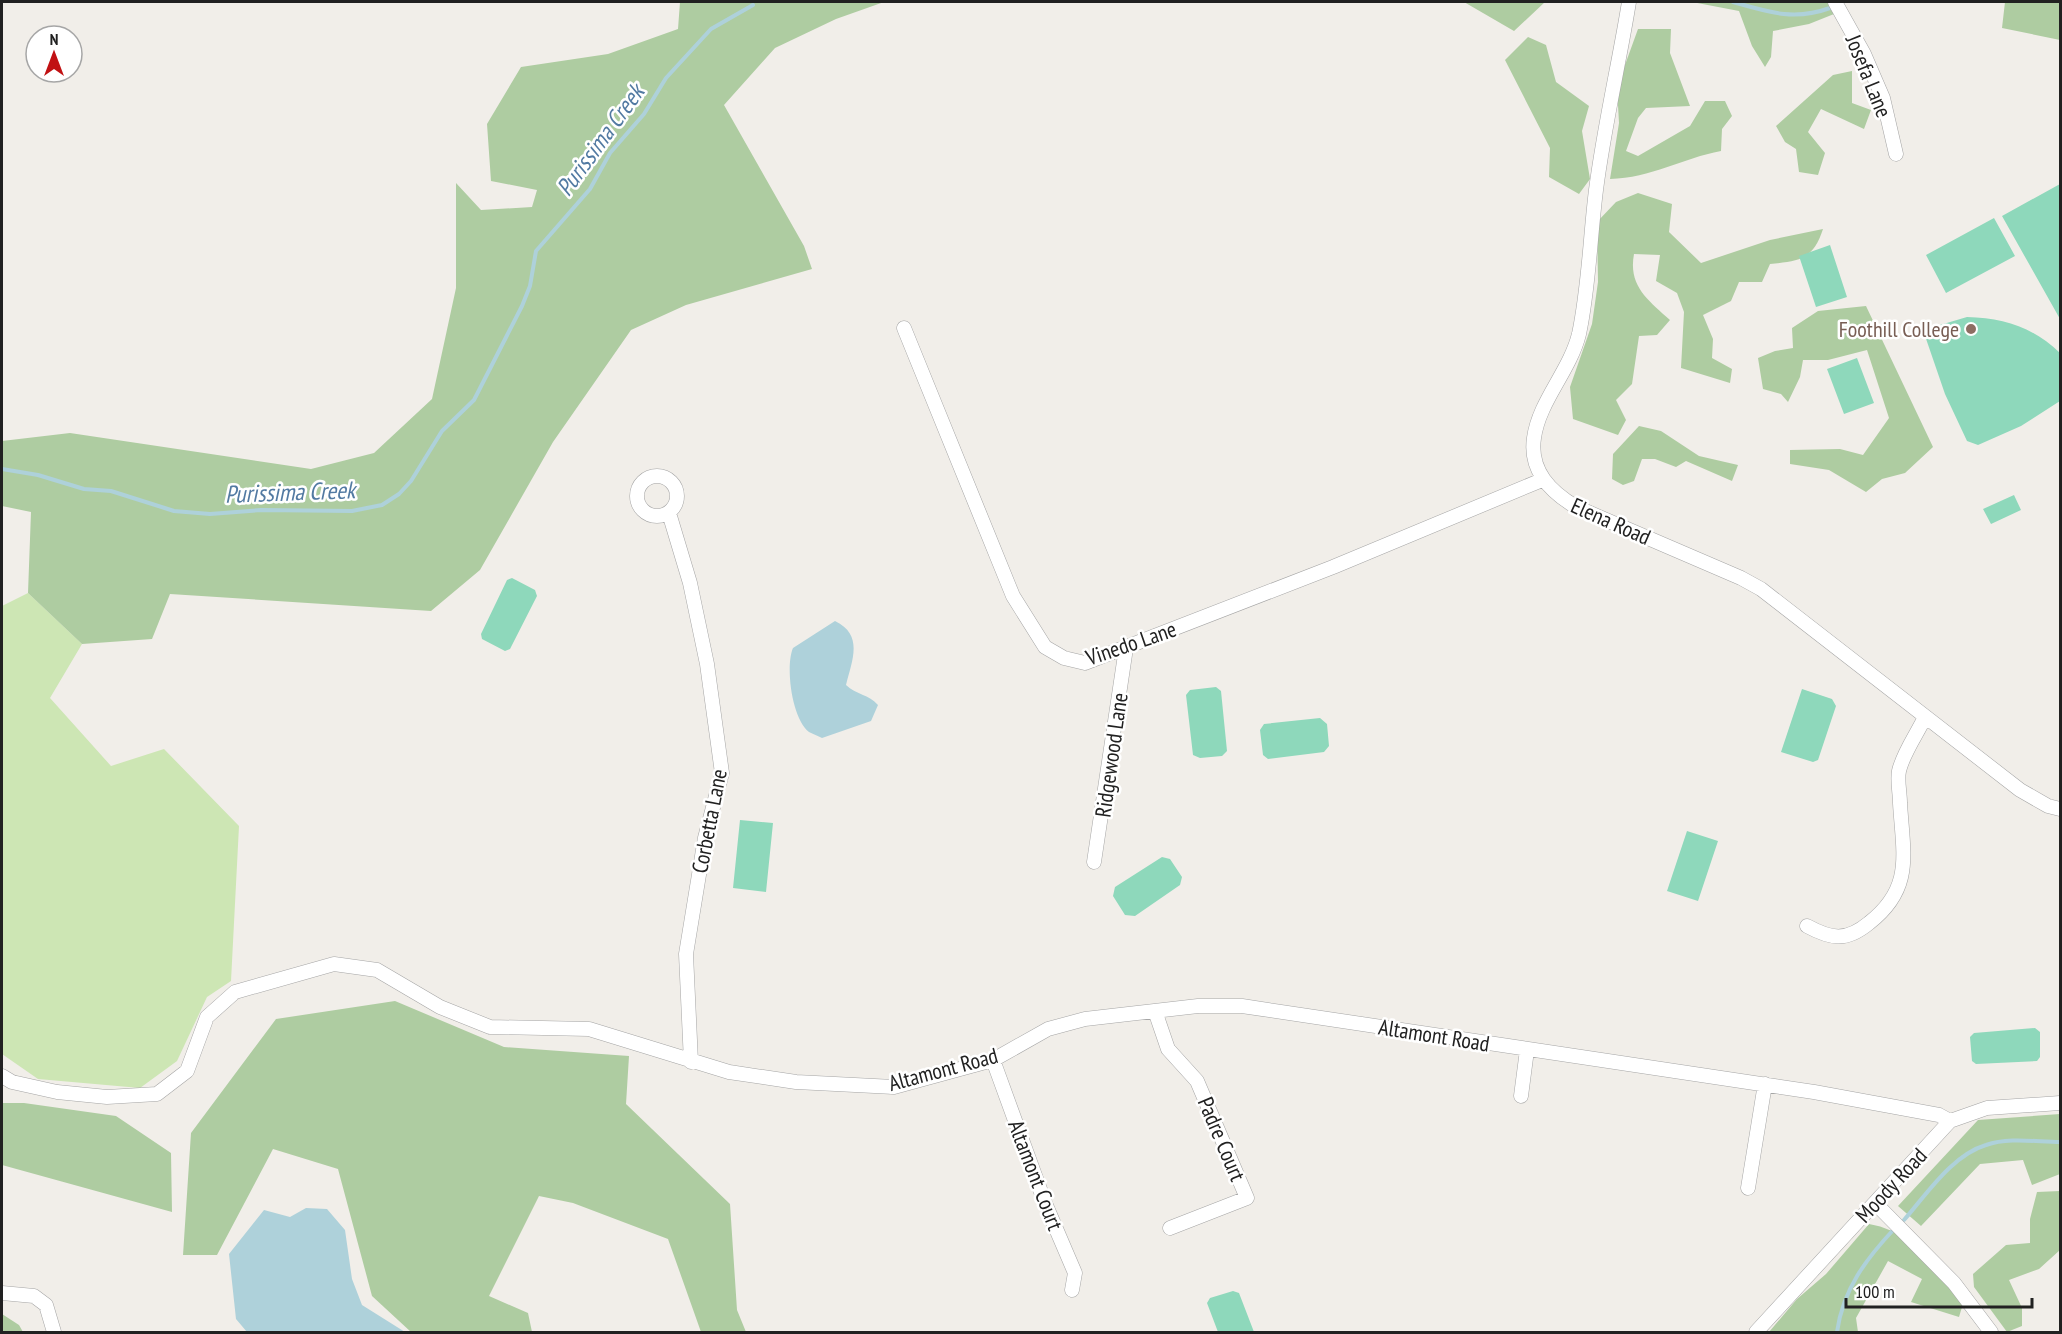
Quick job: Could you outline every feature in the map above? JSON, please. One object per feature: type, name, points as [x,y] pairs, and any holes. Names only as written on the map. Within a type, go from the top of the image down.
[{"type":"street","points":[[1542,480],[1533,439],[1540,417],[1567,365],[1580,330],[1596,189],[1629,2]]},
{"type":"street","name":"Josefa Lane","points":[[1835,2],[1864,54],[1883,98],[1896,154]]},
{"type":"street","name":"Vinedo Lane","points":[[904,328],[1013,596],[1045,647],[1064,658],[1084,663],[1340,564],[1542,480]]},
{"type":"street","name":"Elena Road","points":[[1542,480],[1557,496],[1576,507],[1735,575],[1761,589],[2020,790],[2048,806],[2061,809]]},
{"type":"street","name":"Corbetta Lane","points":[[669,513],[690,583],[707,664],[722,772],[705,838],[686,954],[691,1062]]},
{"type":"street","name":"Ridgewood Lane","points":[[1094,862],[1126,648]]},
{"type":"street","points":[[1807,926],[1829,938],[1841,937],[1863,928],[1894,901],[1901,882],[1903,859],[1899,771],[1925,717]]},
{"type":"street","name":"Altamont Road","points":[[2,1076],[12,1082],[57,1092],[107,1097],[157,1094],[187,1071],[207,1017],[235,992],[334,964],[377,970],[440,1007],[490,1027],[589,1029],[729,1072],[796,1082],[894,1087],[993,1060],[1048,1029],[1085,1019],[1198,1006],[1242,1006],[1765,1084],[1939,1115],[1950,1121]]},
{"type":"street","name":"Padre Court","points":[[1155,1011],[1168,1049],[1197,1081],[1247,1198],[1170,1228]]},
{"type":"street","points":[[1521,1096],[1527,1050]]},
{"type":"street","name":"Altamont Court","points":[[993,1060],[1045,1203],[1075,1273],[1072,1290]]},
{"type":"street","points":[[1748,1188],[1765,1084]]},
{"type":"street","name":"Moody Road","points":[[1756,1332],[1950,1121],[1987,1108],[2061,1103]]},
{"type":"street","points":[[1875,1203],[1954,1283],[1991,1332]]},
{"type":"street","points":[[2,1293],[34,1296],[46,1305],[54,1332]]},
{"type":"green space","points":[[680,2],[884,2],[836,19],[775,48],[724,105],[804,246],[812,269],[686,305],[631,330],[553,442],[480,570],[431,611],[170,594],[152,639],[82,644],[28,593],[31,512],[2,506],[2,441],[70,433],[311,469],[374,453],[432,399],[456,288],[456,183],[481,210],[532,207],[537,190],[491,181],[487,124],[521,67],[608,54],[678,29]]},
{"type":"green space","points":[[1464,2],[1545,2],[1514,31]]},
{"type":"green space","points":[[1692,2],[1828,2],[1834,14],[1809,24],[1773,31],[1771,57],[1765,67],[1752,46],[1739,11]]},
{"type":"green space","points":[[2005,2],[2060,2],[2060,40],[2002,28]]},
{"type":"green space","points":[[1638,29],[1671,29],[1670,53],[1690,106],[1646,108],[1638,118],[1626,151],[1638,156],[1690,126],[1705,101],[1725,101],[1732,116],[1722,129],[1721,151],[1653,172],[1610,179],[1619,123],[1617,87]]},
{"type":"green space","points":[[1528,37],[1546,45],[1556,82],[1589,106],[1582,131],[1590,179],[1579,194],[1549,177],[1550,148],[1505,60]]},
{"type":"green space","points":[[1852,71],[1852,103],[1871,110],[1864,129],[1821,109],[1808,132],[1825,153],[1818,175],[1799,172],[1796,149],[1785,142],[1776,126],[1833,75]]},
{"type":"green space","points":[[2060,184],[2060,319],[2002,216]]},
{"type":"green space","points":[[1638,193],[1672,204],[1669,232],[1701,263],[1770,240],[1823,229],[1815,247],[1804,257],[1789,262],[1770,264],[1762,282],[1739,282],[1731,301],[1703,315],[1713,339],[1712,358],[1732,369],[1730,383],[1681,368],[1684,312],[1677,293],[1656,281],[1660,255],[1634,254],[1634,275],[1637,284],[1647,299],[1670,320],[1657,335],[1639,336],[1632,384],[1616,400],[1626,420],[1618,435],[1573,419],[1570,387],[1592,324],[1598,282],[1597,222],[1616,202]]},
{"type":"green space","points":[[1994,218],[2015,256],[1946,293],[1926,255]]},
{"type":"green space","points":[[1830,245],[1847,297],[1816,307],[1799,256]]},
{"type":"green space","points":[[1866,306],[1933,447],[1905,473],[1882,479],[1866,492],[1829,470],[1790,464],[1790,450],[1840,449],[1863,455],[1889,418],[1867,350],[1828,360],[1803,360],[1800,377],[1788,402],[1781,394],[1763,389],[1758,358],[1775,351],[1793,348],[1792,328],[1818,311]]},
{"type":"green space","points":[[1967,317],[1993,319],[2028,330],[2060,353],[2060,401],[2021,426],[1978,445],[1967,441],[1945,394],[1923,330]]},
{"type":"green space","points":[[1857,358],[1874,403],[1844,414],[1827,369]]},
{"type":"green space","points":[[1639,426],[1661,431],[1699,456],[1738,465],[1732,481],[1686,461],[1676,467],[1655,459],[1642,459],[1634,481],[1623,485],[1612,479],[1613,454]]},
{"type":"green space","points":[[2014,495],[2021,510],[1991,524],[1983,509]]},
{"type":"green space","points":[[512,578],[535,590],[537,596],[510,649],[505,651],[482,639],[481,634],[507,580]]},
{"type":"green space","points":[[28,593],[82,644],[50,698],[111,766],[164,749],[239,826],[231,981],[207,997],[177,1061],[140,1088],[38,1079],[2,1054],[2,606]]},
{"type":"green space","points":[[1216,687],[1221,691],[1227,751],[1222,756],[1200,758],[1193,755],[1186,695],[1190,690]]},
{"type":"green space","points":[[1802,689],[1832,699],[1836,706],[1818,760],[1813,762],[1781,752]]},
{"type":"green space","points":[[1320,718],[1327,724],[1329,746],[1324,752],[1268,759],[1263,755],[1260,730],[1264,724]]},
{"type":"green space","points":[[740,820],[773,823],[766,892],[733,888]]},
{"type":"green space","points":[[1687,831],[1718,841],[1698,901],[1667,891]]},
{"type":"green space","points":[[1162,857],[1170,859],[1182,877],[1180,885],[1135,916],[1125,915],[1113,896],[1115,887]]},
{"type":"green space","points":[[395,1001],[504,1047],[629,1056],[626,1104],[730,1204],[737,1310],[746,1332],[701,1332],[668,1239],[573,1203],[539,1196],[489,1296],[528,1313],[532,1332],[411,1332],[372,1296],[338,1169],[273,1149],[217,1255],[183,1255],[191,1133],[276,1019]]},
{"type":"green space","points":[[2035,1028],[2040,1032],[2040,1057],[2037,1061],[1976,1064],[1972,1061],[1970,1037],[1974,1033]]},
{"type":"green space","points":[[2,1103],[24,1103],[116,1116],[171,1153],[172,1212],[2,1165]]},
{"type":"green space","points":[[2060,1114],[2060,1174],[2032,1185],[2023,1160],[1980,1164],[1921,1226],[1898,1206],[1978,1120]]},
{"type":"green space","points":[[2060,1191],[2060,1250],[2039,1269],[2009,1280],[2022,1308],[2022,1326],[2007,1332],[1974,1287],[1973,1274],[2006,1245],[2030,1243],[2030,1219],[2037,1192]]},
{"type":"green space","points":[[1869,1224],[1898,1234],[1934,1262],[1965,1297],[1959,1317],[1911,1302],[1922,1279],[1888,1261],[1856,1318],[1858,1332],[1769,1332],[1797,1299],[1826,1274]]},
{"type":"green space","points":[[1233,1291],[1239,1293],[1254,1332],[1218,1332],[1207,1303],[1210,1298]]},
{"type":"green space","points":[[2,1314],[19,1325],[23,1332],[2,1332]]},
{"type":"water","points":[[835,621],[850,633],[853,641],[853,657],[846,685],[878,705],[871,721],[822,738],[809,732],[798,716],[790,680],[791,657],[793,648]]},
{"type":"water","points":[[306,1208],[327,1209],[345,1230],[352,1279],[362,1305],[405,1332],[247,1332],[236,1319],[229,1254],[264,1210],[290,1217]]},
{"type":"waterway","name":"Purissima Creek","points":[[1733,2],[1781,14],[1805,14],[1830,8]]},
{"type":"waterway","name":"Purissima Creek","points":[[2,469],[38,475],[84,489],[111,491],[174,511],[210,514],[261,510],[352,511],[382,505],[399,494],[411,481],[442,431],[474,400],[522,306],[530,286],[536,251],[590,189],[610,153],[644,114],[666,78],[711,29],[753,5]]},
{"type":"waterway","points":[[1904,1220],[1940,1177],[1962,1157],[1974,1150],[2004,1141],[2060,1142]]},
{"type":"waterway","points":[[1837,1332],[1850,1288],[1865,1263],[1895,1228]]},
{"type":"place","name":"Foothill College","points":[[1971,329]]}]
